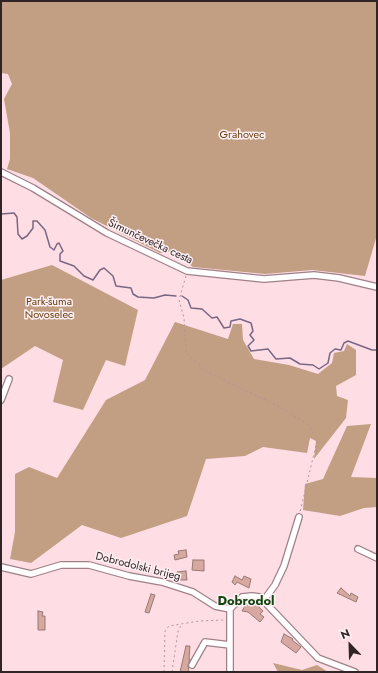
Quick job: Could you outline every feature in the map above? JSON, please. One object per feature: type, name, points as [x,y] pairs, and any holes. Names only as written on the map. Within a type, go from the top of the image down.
[{"type":"street","name":"Šimunčevečka cesta","points":[[1,172],[34,188],[107,233],[187,272],[264,280],[314,275],[338,278],[377,287]]},
{"type":"street","points":[[1,400],[9,380]]},
{"type":"street","points":[[264,600],[275,585],[284,566],[299,517]]},
{"type":"street","points":[[358,549],[377,558]]},
{"type":"street","name":"Dobrodolski brijeg","points":[[1,567],[31,574],[61,565],[82,564],[162,582],[193,592],[215,606],[230,609]]},
{"type":"street","points":[[230,672],[230,609],[246,596],[260,597],[264,600],[312,652],[324,661],[355,672]]},
{"type":"street","points":[[192,665],[205,642],[230,646]]},
{"type":"path","points":[[187,272],[179,300],[184,318],[186,353],[207,372],[274,404],[309,425],[317,441],[299,517]]},
{"type":"path","points":[[164,672],[165,631],[169,626],[199,621],[229,620]]},
{"type":"path","points":[[172,672],[178,631],[181,625]]},
{"type":"green space","name":"Grahovec","points":[[1,1],[377,1],[377,235],[365,276],[312,270],[265,274],[193,267],[172,251],[160,253],[91,218],[33,178],[7,169],[10,159],[10,133],[4,99],[12,84],[8,74],[1,73]]},
{"type":"green space","name":"Park-šuma Novoselec","points":[[52,265],[138,310],[125,366],[106,360],[83,410],[53,402],[63,360],[35,346],[1,369],[1,280]]},
{"type":"green space","points":[[175,322],[228,339],[233,324],[242,324],[243,340],[254,359],[289,365],[318,374],[332,363],[334,353],[344,351],[347,344],[356,350],[356,375],[336,386],[337,396],[348,400],[346,418],[314,459],[316,441],[310,438],[307,453],[263,447],[245,456],[206,459],[187,516],[121,538],[82,525],[31,563],[10,559],[15,532],[15,474],[29,467],[57,478],[106,400],[145,380]]},
{"type":"green space","points":[[371,424],[351,477],[377,478],[377,507],[364,508],[340,516],[303,510],[305,484],[323,479],[347,426]]},
{"type":"green space","points":[[273,663],[302,670],[317,665],[328,672],[278,672]]},
{"type":"building","points":[[186,550],[187,557],[175,560],[174,555],[179,554],[178,551]]},
{"type":"building","points":[[193,560],[204,560],[204,571],[192,570]]},
{"type":"building","points":[[186,571],[187,580],[177,580],[177,572]]},
{"type":"building","points":[[235,576],[242,580],[244,576],[251,579],[249,588],[237,582],[235,585],[232,582]]},
{"type":"building","points":[[341,588],[350,596],[351,593],[358,597],[356,602],[337,593]]},
{"type":"building","points":[[151,594],[155,595],[149,613],[145,612]]},
{"type":"building","points":[[252,600],[263,611],[260,614],[264,617],[260,622],[248,612],[242,611],[248,601]]},
{"type":"building","points":[[38,611],[43,612],[42,616],[45,616],[45,630],[38,630]]},
{"type":"building","points":[[284,634],[293,639],[292,640],[301,647],[296,653],[281,642]]},
{"type":"building","points":[[186,646],[190,646],[190,659],[188,665],[189,672],[180,672]]},
{"type":"waterway","name":"Dobrodol","points":[[1,214],[14,213],[17,217],[18,234],[22,239],[27,236],[33,228],[33,221],[37,221],[45,230],[50,247],[54,250],[59,243],[63,251],[60,254],[60,261],[74,266],[84,276],[93,280],[100,270],[104,268],[113,276],[116,286],[131,288],[133,294],[138,297],[154,298],[165,295],[176,296]]},
{"type":"waterway","name":"Dobrodol","points":[[182,296],[188,300],[191,308],[202,309],[212,318],[217,317],[224,328],[230,327],[231,321],[240,319],[251,323],[253,331],[250,335],[254,340],[248,346],[251,351],[268,349],[276,359],[290,358],[300,364],[313,365],[319,369],[328,363],[330,353],[335,349],[341,350],[344,343],[348,341],[372,350],[377,350]]},
{"type":"district","name":"Dobrodol","points":[[246,602]]}]
